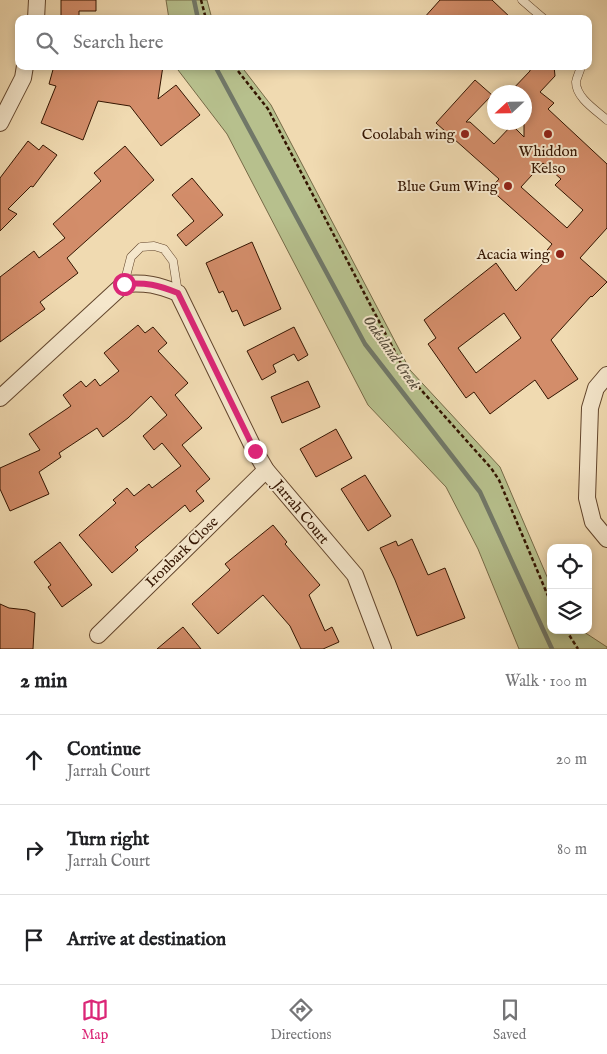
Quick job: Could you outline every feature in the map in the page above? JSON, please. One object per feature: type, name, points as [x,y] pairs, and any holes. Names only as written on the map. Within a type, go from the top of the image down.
[{"type":"street","points":[[36,0],[36,15]]},
{"type":"street","points":[[0,123],[23,78],[24,70]]},
{"type":"street","points":[[0,398],[124,284],[159,285],[178,293]]},
{"type":"street","name":"Jarrah Court","points":[[178,293],[255,451],[266,470],[355,575],[384,649]]},
{"type":"street","points":[[607,375],[596,388],[590,408],[587,498],[593,522],[607,539]]},
{"type":"street","name":"Ironbark Close","points":[[98,635],[266,470]]},
{"type":"lane","points":[[522,0],[539,15]]},
{"type":"lane","points":[[580,70],[576,83],[578,91],[582,98],[607,120]]},
{"type":"lane","name":"Jarrah Court","points":[[124,284],[131,258],[141,247],[154,246],[164,249],[173,261],[178,293]]},
{"type":"path","points":[[201,0],[205,15]]},
{"type":"path","points":[[237,70],[268,109],[406,373],[491,468],[499,480],[547,594]]},
{"type":"path","points":[[569,634],[578,649]]},
{"type":"green space","points":[[166,0],[207,0],[211,15],[168,15]]},
{"type":"green space","points":[[178,70],[244,70],[271,105],[410,370],[500,467],[547,577],[547,634],[587,634],[607,647],[607,649],[519,649],[478,549],[446,487],[368,405],[227,134]]},
{"type":"building","points":[[61,0],[96,0],[96,11],[79,11],[79,15],[61,15]]},
{"type":"building","points":[[440,0],[492,0],[508,15],[427,15]]},
{"type":"building","points":[[53,70],[162,70],[158,99],[176,85],[200,115],[161,146],[130,106],[98,101],[83,140],[41,123],[56,86],[49,84]]},
{"type":"building","points":[[530,70],[554,70],[555,76],[540,92],[554,103],[548,109],[607,164],[607,228],[580,258],[607,282],[591,296],[551,340],[578,379],[548,399],[535,380],[490,414],[474,392],[466,398],[428,344],[436,338],[424,320],[496,263],[516,291],[548,258],[544,254],[552,244],[490,189],[499,179],[436,123],[475,80],[487,91],[487,100],[466,122],[470,122],[494,144],[507,130],[517,130],[524,137],[524,130],[532,130],[532,85],[517,85]],"holes":[[[543,163],[561,179],[555,185],[583,210],[567,228],[521,187]],[[504,313],[521,338],[476,373],[458,348]]]},
{"type":"building","points":[[28,141],[39,150],[43,145],[57,155],[33,187],[31,186],[8,209],[17,214],[0,231],[0,178]]},
{"type":"building","points":[[125,146],[154,180],[67,258],[78,273],[40,302],[45,309],[0,342],[0,277],[34,251],[39,258],[65,238],[53,224],[101,181],[94,173]]},
{"type":"building","points":[[192,178],[223,215],[186,246],[177,235],[194,221],[172,195]]},
{"type":"building","points":[[252,242],[281,309],[244,326],[237,310],[232,312],[223,291],[219,293],[206,263]]},
{"type":"building","points":[[138,325],[145,333],[153,327],[167,343],[158,351],[188,383],[175,395],[202,428],[182,445],[210,479],[196,491],[204,501],[190,512],[185,505],[135,547],[138,550],[112,573],[79,535],[116,503],[113,500],[127,488],[134,496],[149,484],[152,488],[181,466],[162,443],[154,450],[143,436],[167,415],[151,396],[128,418],[103,437],[97,428],[59,453],[61,457],[39,472],[49,494],[10,511],[0,489],[0,468],[40,450],[29,434],[71,406],[63,395],[81,381],[86,387],[95,379],[100,386],[119,371],[104,353]]},
{"type":"building","points":[[294,327],[308,355],[298,361],[294,354],[273,365],[276,372],[262,380],[247,351]]},
{"type":"building","points":[[308,381],[320,407],[282,423],[271,397]]},
{"type":"building","points":[[336,429],[352,458],[316,477],[300,449]]},
{"type":"building","points":[[365,475],[391,516],[368,531],[341,489]]},
{"type":"building","points":[[273,525],[287,542],[285,544],[320,585],[309,595],[325,631],[332,627],[339,642],[323,649],[301,649],[290,626],[263,595],[218,634],[192,604],[230,570],[225,564]]},
{"type":"building","points":[[412,539],[428,575],[445,568],[465,618],[417,636],[380,548],[396,541],[398,546]]},
{"type":"building","points":[[60,542],[92,585],[62,607],[48,587],[51,585],[34,562]]},
{"type":"building","points":[[0,604],[9,608],[35,613],[33,649],[0,649]]},
{"type":"building","points":[[183,627],[201,649],[157,649]]},
{"type":"waterway","name":"Oaksland Creek","points":[[194,0],[197,15]]},
{"type":"waterway","name":"Oaksland Creek","points":[[217,70],[365,344],[480,492],[552,649]]},
{"type":"place","name":"Coolabah wing","points":[[465,134]]},
{"type":"place","name":"Whiddon Kelso","points":[[548,134]]},
{"type":"place","name":"Blue Gum Wing","points":[[508,186]]},
{"type":"place","name":"Acacia wing","points":[[560,254]]},
{"type":"route","points":[[124,284],[159,285],[178,293],[255,451]]}]
